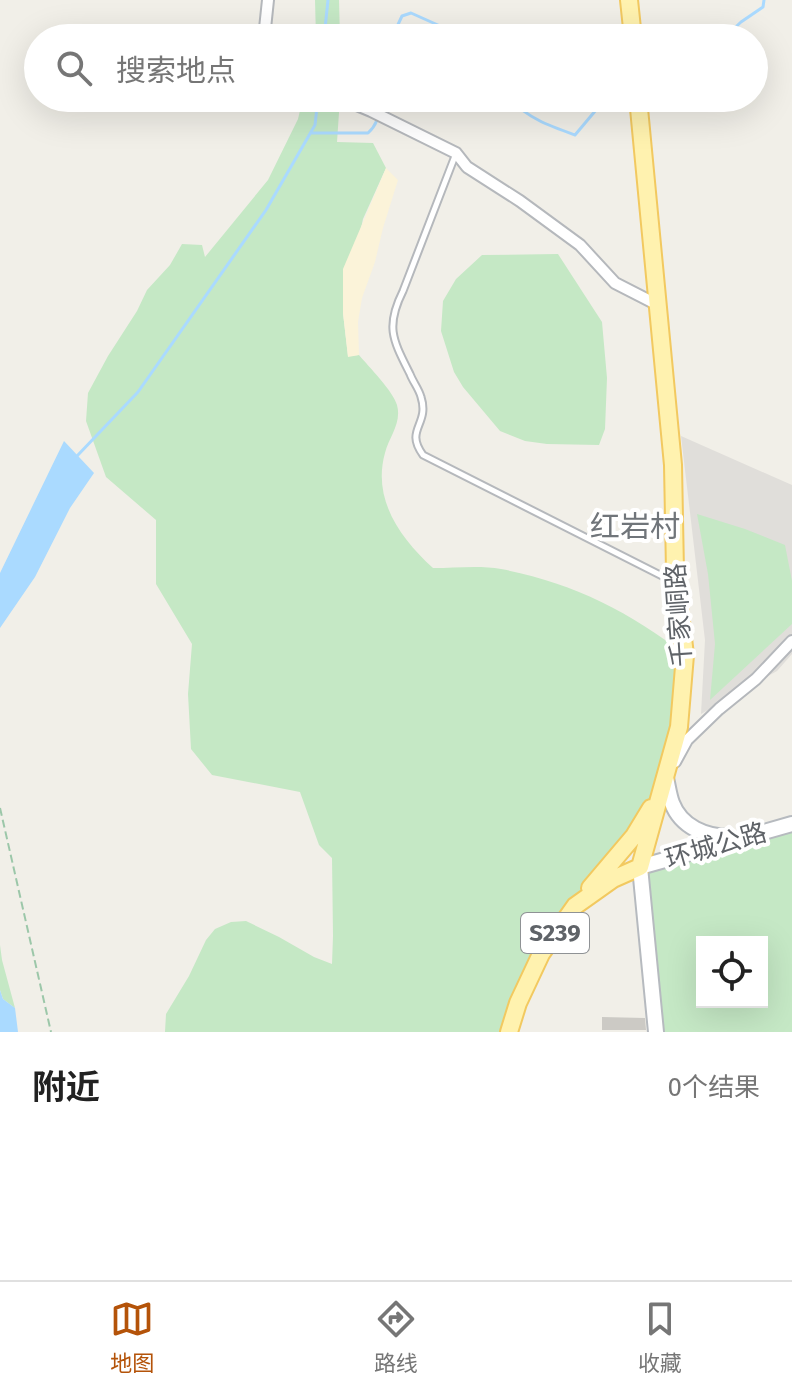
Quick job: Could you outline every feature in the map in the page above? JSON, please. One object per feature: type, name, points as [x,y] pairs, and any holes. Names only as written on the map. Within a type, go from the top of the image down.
[{"type":"main road","points":[[629,0],[632,24]]},
{"type":"main road","name":"千家峒路","points":[[639,112],[673,465],[676,583],[685,655],[679,727],[640,867],[656,1032]]},
{"type":"main road","points":[[666,778],[673,806],[687,824],[701,833],[718,837],[746,837]]},
{"type":"main road","name":"S239","points":[[509,1032],[518,1003],[541,954],[575,906],[634,836],[666,778]]},
{"type":"main road","name":"环城公路","points":[[640,867],[792,824]]},
{"type":"main road","name":"S239","points":[[575,906],[613,879],[640,867]]},
{"type":"street","points":[[265,24],[268,0]]},
{"type":"street","points":[[373,112],[456,153],[467,167],[580,245],[615,283],[658,305]]},
{"type":"street","points":[[666,778],[687,740],[756,679],[792,641]]},
{"type":"lane","points":[[456,153],[394,308],[392,329],[395,343],[421,395],[423,419],[416,431],[416,445],[423,455],[676,583]]},
{"type":"path","points":[[0,808],[51,1032]]},
{"type":"shaded area","points":[[681,436],[792,485],[792,654],[777,671],[701,714],[705,640]]},
{"type":"green space","points":[[315,0],[339,0],[340,24],[316,24]]},
{"type":"green space","points":[[300,112],[339,112],[337,142],[373,143],[386,168],[363,219],[343,313],[348,356],[359,355],[386,386],[397,405],[396,424],[385,453],[382,486],[400,531],[433,568],[493,568],[575,590],[643,625],[685,655],[666,778],[638,829],[575,906],[509,1032],[165,1032],[166,1014],[206,940],[215,929],[231,922],[246,921],[332,964],[332,858],[319,845],[300,792],[212,775],[191,749],[188,694],[192,644],[156,584],[156,520],[106,477],[86,421],[88,393],[147,290],[170,265],[182,244],[202,245],[205,257],[268,180]]},
{"type":"green space","points":[[558,254],[602,322],[607,378],[605,429],[599,445],[525,441],[500,431],[454,372],[441,331],[443,301],[456,279],[482,255]]},
{"type":"green space","points":[[697,514],[785,545],[792,581],[792,624],[710,700],[715,644],[708,574]]},
{"type":"green space","points":[[792,824],[792,1032],[656,1032],[640,867]]},
{"type":"green space","points":[[0,945],[15,1008],[3,999],[0,990]]},
{"type":"sand","points":[[386,168],[398,180],[362,298],[358,322],[359,355],[348,357],[343,313],[343,269]]},
{"type":"water","points":[[64,441],[94,473],[70,508],[35,577],[0,628],[0,573]]},
{"type":"water","points":[[0,990],[3,999],[15,1008],[18,1032],[0,1032]]},
{"type":"building","points":[[602,1017],[645,1018],[646,1030],[602,1030]]},
{"type":"waterway","points":[[325,24],[328,0]]},
{"type":"waterway","points":[[739,24],[763,7],[764,0]]},
{"type":"waterway","points":[[398,24],[402,16],[411,13],[436,24]]},
{"type":"waterway","points":[[77,456],[138,392],[266,210],[315,125],[316,112]]},
{"type":"waterway","points":[[311,133],[368,133],[377,121],[379,112]]},
{"type":"waterway","points":[[526,112],[539,121],[575,135],[594,112]]},
{"type":"district","name":"红岩村","points":[[635,527]]}]
